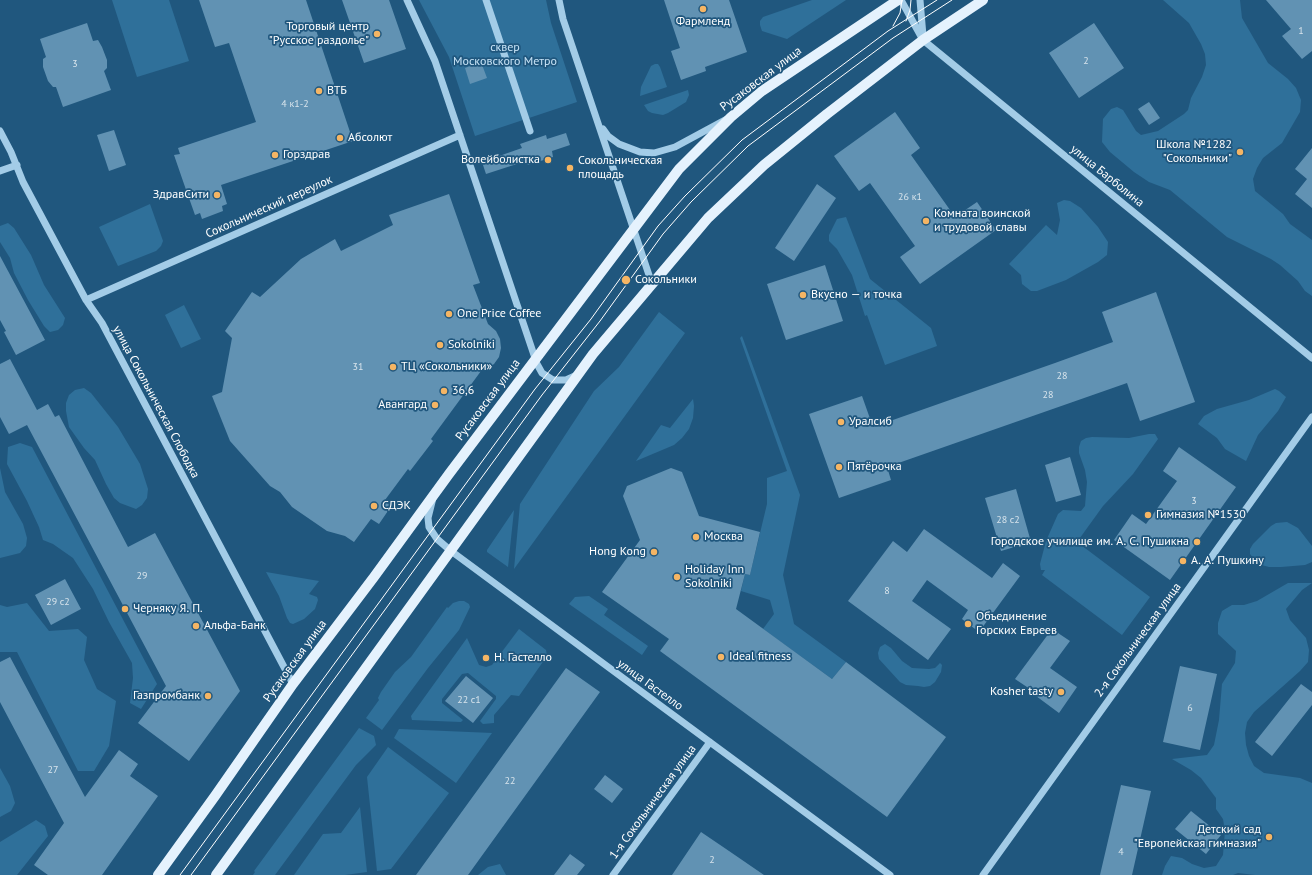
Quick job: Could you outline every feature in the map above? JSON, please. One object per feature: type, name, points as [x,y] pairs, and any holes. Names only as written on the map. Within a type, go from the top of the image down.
[{"type":"main road","name":"Русаковская улица","points":[[158,875],[293,684],[535,359],[679,169],[731,117],[762,92],[789,72],[898,0]]},
{"type":"main road","points":[[216,875],[593,354],[708,218],[764,165],[827,114],[924,40],[983,0]]},
{"type":"street","points":[[407,0],[435,61],[535,359],[542,373],[553,380],[566,380],[579,374]]},
{"type":"street","points":[[486,0],[530,131]]},
{"type":"street","points":[[559,0],[563,18],[652,284]]},
{"type":"street","name":"улица Барболина","points":[[901,0],[924,40],[1312,358]]},
{"type":"street","points":[[920,0],[924,40]]},
{"type":"street","points":[[599,124],[608,136],[619,144],[640,152],[654,153],[675,147],[731,117]]},
{"type":"street","name":"улица Сокольническая Слободка","points":[[0,131],[24,182],[86,300],[102,323],[293,684]]},
{"type":"street","name":"Сокольнический переулок","points":[[86,300],[460,135]]},
{"type":"street","points":[[0,171],[16,165]]},
{"type":"street","name":"2-я Сокольническая улица","points":[[983,875],[1312,417]]},
{"type":"street","name":"улица Гастелло","points":[[434,495],[428,518],[429,527],[437,539],[451,551],[890,875]]},
{"type":"street","name":"1-я Сокольническая улица","points":[[613,875],[710,742]]},
{"type":"green space","points":[[112,0],[169,0],[189,61],[137,77]]},
{"type":"green space","name":"сквер Московского Метро","points":[[419,0],[546,0],[551,23],[577,102],[475,136],[449,57]]},
{"type":"green space","points":[[812,0],[846,0],[787,39],[762,31],[760,21],[763,17]]},
{"type":"green space","name":"Школа №1282 \"Сокольники\"","points":[[1163,0],[1240,0],[1242,18],[1268,63],[1288,79],[1296,88],[1301,100],[1300,112],[1282,143],[1263,158],[1253,179],[1255,191],[1283,214],[1290,224],[1312,240],[1312,296],[1305,291],[1298,281],[1280,265],[1227,237],[1170,190],[1149,182],[1134,172],[1110,152],[1102,142],[1103,119],[1111,109],[1117,107],[1123,110],[1136,131],[1141,135],[1158,131],[1188,110],[1191,98],[1202,77],[1206,65],[1205,54],[1189,23]]},
{"type":"green space","points":[[658,64],[660,67],[667,87],[640,96],[641,87],[651,66]]},
{"type":"green space","points":[[688,90],[689,95],[686,102],[663,115],[648,111],[644,105]]},
{"type":"green space","points":[[1064,200],[1070,201],[1081,208],[1098,227],[1108,242],[1107,255],[1098,262],[1066,280],[1037,291],[1031,291],[1022,284],[1021,275],[1009,264],[1046,225],[1057,235],[1060,220],[1057,203]]},
{"type":"green space","points":[[150,204],[163,241],[161,246],[156,251],[118,266],[99,227]]},
{"type":"green space","points":[[846,217],[870,279],[931,328],[937,346],[885,365],[867,315],[865,316],[852,275],[837,249],[829,241],[829,235],[837,219]]},
{"type":"green space","points":[[8,223],[14,228],[31,255],[44,285],[65,318],[63,325],[58,330],[50,332],[44,326],[14,273],[10,258],[0,242],[0,226]]},
{"type":"green space","points":[[184,305],[201,339],[181,348],[165,315]]},
{"type":"green space","points":[[659,312],[685,333],[514,569],[520,504],[594,391],[619,367]]},
{"type":"green space","points":[[742,336],[800,495],[783,575],[794,624],[846,662],[832,679],[763,629],[774,614],[770,600],[741,591],[745,574],[750,575],[767,504],[767,478],[787,471],[740,338]]},
{"type":"green space","points":[[84,388],[91,393],[118,427],[140,464],[148,489],[147,498],[142,505],[136,509],[120,503],[114,498],[95,460],[84,448],[69,427],[66,403],[69,395],[75,390]]},
{"type":"green space","points":[[1275,389],[1286,397],[1278,411],[1258,435],[1246,461],[1225,449],[1217,438],[1198,424],[1204,416],[1217,409],[1249,400]]},
{"type":"green space","points":[[693,399],[693,418],[689,429],[682,438],[674,445],[636,461],[661,425],[670,428]]},
{"type":"green space","points":[[1155,434],[1158,439],[1133,474],[1103,506],[1077,542],[1150,597],[1122,635],[1042,575],[1045,570],[1041,570],[1040,564],[1046,541],[1058,514],[1063,510],[1081,511],[1085,506],[1087,482],[1085,470],[1079,453],[1081,441],[1092,437],[1129,438]]},
{"type":"green space","points":[[20,443],[32,447],[157,684],[141,709],[130,703],[133,678],[132,663],[109,622],[93,589],[73,558],[53,544],[43,540],[39,527],[27,501],[7,464],[8,447]]},
{"type":"green space","points":[[0,468],[5,492],[23,524],[27,538],[26,546],[20,553],[0,558]]},
{"type":"green space","points":[[514,510],[508,567],[487,552],[487,550]]},
{"type":"green space","points":[[1287,522],[1298,528],[1312,546],[1312,562],[1305,565],[1281,567],[1269,567],[1258,564],[1250,554],[1250,549],[1253,544],[1271,526],[1276,523]]},
{"type":"green space","points":[[266,572],[319,581],[309,594],[317,597],[318,600],[315,609],[304,619],[293,624],[290,623],[279,596]]},
{"type":"green space","points":[[1288,583],[1312,583],[1302,590],[1286,609],[1290,620],[1306,638],[1309,650],[1308,662],[1254,712],[1247,722],[1245,733],[1249,756],[1254,766],[1264,773],[1300,778],[1312,783],[1312,875],[1255,875],[1238,873],[1233,875],[1162,875],[1171,856],[1182,858],[1192,864],[1204,868],[1216,866],[1223,855],[1225,831],[1223,819],[1216,809],[1216,798],[1201,778],[1191,770],[1172,759],[1207,755],[1214,745],[1219,720],[1222,684],[1235,663],[1236,651],[1218,634],[1218,623],[1222,611],[1232,605],[1244,605],[1257,601]]},
{"type":"green space","points":[[589,596],[608,609],[604,615],[648,646],[642,655],[569,604],[575,597]]},
{"type":"green space","points":[[464,601],[469,604],[470,607],[459,630],[428,668],[382,730],[366,718],[379,700],[378,698],[381,692],[395,672],[411,657],[447,607],[448,608],[453,603]]},
{"type":"green space","points":[[27,603],[49,631],[78,629],[87,637],[84,660],[97,689],[116,701],[109,746],[94,771],[78,771],[17,652],[0,652],[0,605],[7,607]]},
{"type":"green space","points":[[519,629],[546,650],[547,656],[519,696],[511,695],[494,715],[494,723],[483,724],[480,721],[496,699],[496,696],[468,673],[462,674],[442,699],[442,703],[463,720],[461,722],[412,720],[411,716],[467,638],[479,665],[486,667],[492,665]]},
{"type":"green space","points":[[885,644],[891,648],[902,661],[912,668],[935,668],[940,663],[942,665],[941,672],[935,682],[930,686],[924,687],[906,685],[900,682],[879,659],[878,653],[880,647]]},
{"type":"green space","points":[[359,728],[374,736],[376,745],[356,765],[275,875],[253,875],[255,872],[254,871]]},
{"type":"green space","points":[[399,729],[492,733],[456,783],[394,738]]},
{"type":"green space","points":[[388,747],[449,793],[391,869],[377,871],[367,777]]},
{"type":"green space","points":[[0,768],[10,786],[15,803],[11,811],[0,817]]},
{"type":"green space","points":[[360,807],[367,872],[345,875],[294,875],[323,834],[341,833]]},
{"type":"green space","points":[[36,820],[45,826],[48,836],[17,875],[0,875],[0,842]]},
{"type":"green space","points":[[500,864],[506,875],[478,875],[488,867]]},
{"type":"building","points":[[199,0],[306,0],[353,141],[221,185],[227,204],[222,206],[223,211],[202,219],[200,213],[195,215],[174,155],[180,154],[178,148],[256,122],[229,43],[215,47]]},
{"type":"building","name":"Торговый центр \"Русское раздолье\"","points":[[342,0],[389,0],[406,49],[364,63]]},
{"type":"building","points":[[664,0],[729,0],[747,52],[705,67],[706,71],[681,80],[671,51],[680,48]]},
{"type":"building","points":[[1266,0],[1312,0],[1312,51],[1302,59],[1282,36],[1291,29]]},
{"type":"building","points":[[87,23],[93,41],[98,40],[107,60],[107,68],[104,71],[111,90],[63,107],[56,87],[53,87],[48,81],[43,67],[43,59],[46,57],[40,39]]},
{"type":"building","points":[[1094,23],[1124,68],[1079,98],[1049,53]]},
{"type":"building","points":[[481,62],[487,78],[470,84],[465,68]]},
{"type":"building","points":[[1149,102],[1160,118],[1149,125],[1138,109]]},
{"type":"building","points":[[895,112],[920,148],[911,155],[955,217],[977,202],[996,230],[920,284],[900,257],[915,246],[870,183],[859,191],[834,156]]},
{"type":"building","points":[[114,130],[126,165],[109,171],[97,135]]},
{"type":"building","points":[[566,133],[570,145],[552,151],[553,157],[528,165],[526,161],[486,174],[482,162],[522,148],[520,144],[546,135],[547,139]]},
{"type":"building","points":[[1312,148],[1312,208],[1295,194],[1307,179],[1295,169]]},
{"type":"building","points":[[817,184],[836,198],[794,261],[775,248]]},
{"type":"building","points":[[449,194],[480,283],[473,285],[488,324],[496,331],[500,339],[501,348],[499,357],[494,364],[481,371],[431,439],[433,441],[410,471],[408,469],[385,500],[392,505],[379,524],[371,519],[354,542],[345,536],[327,531],[292,507],[280,492],[270,486],[230,441],[212,396],[222,392],[232,338],[225,331],[252,292],[260,297],[301,259],[335,239],[341,251],[393,225],[389,215]]},
{"type":"building","points":[[0,256],[45,340],[16,355],[4,332],[6,331],[0,320]]},
{"type":"building","name":"Вкусно — и точка","points":[[825,265],[843,321],[786,340],[767,284]]},
{"type":"building","points":[[1156,292],[1195,402],[1140,421],[1127,383],[887,467],[891,480],[839,498],[809,414],[862,396],[873,427],[1113,342],[1102,312]]},
{"type":"building","points":[[10,359],[37,410],[48,404],[55,417],[59,415],[128,547],[155,533],[240,691],[189,761],[138,723],[166,686],[27,425],[9,434],[0,417],[0,364]]},
{"type":"building","points":[[1179,447],[1236,487],[1170,580],[1114,540],[1132,514],[1146,524],[1177,481],[1163,471]]},
{"type":"building","points":[[1070,457],[1081,495],[1056,502],[1045,465]]},
{"type":"building","points":[[671,468],[682,472],[699,516],[760,532],[750,575],[745,574],[736,609],[832,679],[846,662],[946,737],[887,817],[660,651],[669,639],[602,592],[640,540],[623,496],[627,486]]},
{"type":"building","points":[[1016,489],[1031,542],[1001,551],[985,498]]},
{"type":"building","points":[[924,529],[992,578],[1003,563],[1020,576],[979,632],[962,619],[968,610],[927,580],[912,601],[951,629],[928,660],[848,601],[893,541],[907,552]]},
{"type":"building","points":[[65,579],[81,609],[51,625],[35,595]]},
{"type":"building","points":[[1052,629],[1070,641],[1050,668],[1077,687],[1059,713],[1032,693],[1033,691],[1015,679]]},
{"type":"building","points":[[10,657],[85,797],[119,750],[138,764],[130,776],[158,796],[102,875],[48,875],[34,865],[64,823],[0,702],[0,662]]},
{"type":"building","points":[[1180,666],[1217,674],[1200,750],[1163,742]]},
{"type":"building","points":[[566,668],[600,692],[468,875],[416,875]]},
{"type":"building","points":[[466,676],[493,698],[473,723],[445,701]]},
{"type":"building","points":[[1301,684],[1312,692],[1312,705],[1272,756],[1255,742]]},
{"type":"building","points":[[605,775],[623,789],[612,803],[594,789]]},
{"type":"building","points":[[1121,785],[1151,791],[1132,875],[1100,875]]},
{"type":"building","points":[[1191,811],[1221,835],[1206,854],[1175,829]]},
{"type":"building","points":[[701,832],[729,851],[764,875],[672,875]]},
{"type":"building","points":[[570,854],[585,865],[577,875],[554,875]]},
{"type":"tram line","points":[[893,26],[900,13],[902,0]]},
{"type":"tram line","points":[[906,21],[910,10],[911,0]]},
{"type":"tram line","points":[[180,875],[535,389],[591,319],[658,226],[685,196],[742,140],[888,31],[937,0]]},
{"type":"tram line","points":[[191,875],[542,395],[600,321],[663,234],[691,202],[748,146],[893,38],[952,0]]},
{"type":"place","name":"Фармленд","points":[[703,9]]},
{"type":"place","name":"Торговый центр \"Русское раздолье\"","points":[[377,34]]},
{"type":"place","name":"ВТБ","points":[[319,91]]},
{"type":"place","name":"Абсолют","points":[[340,138]]},
{"type":"place","name":"Школа №1282 \"Сокольники\"","points":[[1240,152]]},
{"type":"place","name":"Горздрав","points":[[275,155]]},
{"type":"place","name":"Волейболистка","points":[[548,160]]},
{"type":"place","name":"Сокольническая площадь","points":[[570,168]]},
{"type":"place","name":"ЗдравСити","points":[[217,195]]},
{"type":"place","name":"Комната воинской и трудовой славы","points":[[926,221]]},
{"type":"place","name":"Сокольники","points":[[626,280]]},
{"type":"place","name":"Вкусно — и точка","points":[[803,295]]},
{"type":"place","name":"One Price Coffee","points":[[449,314]]},
{"type":"place","name":"Sokolniki","points":[[440,345]]},
{"type":"place","name":"ТЦ «Сокольники»","points":[[393,367]]},
{"type":"place","name":"36,6","points":[[444,391]]},
{"type":"place","name":"Авангард","points":[[435,405]]},
{"type":"place","name":"Уралсиб","points":[[841,422]]},
{"type":"place","name":"Пятёрочка","points":[[839,467]]},
{"type":"place","name":"СДЭК","points":[[374,506]]},
{"type":"place","name":"Гимназия №1530","points":[[1148,515]]},
{"type":"place","name":"Москва","points":[[696,537]]},
{"type":"place","name":"Городское училище им. А. С. Пушикна","points":[[1197,542]]},
{"type":"place","name":"Hong Kong","points":[[654,552]]},
{"type":"place","name":"А. А. Пушкину","points":[[1183,561]]},
{"type":"place","name":"Holiday Inn Sokolniki","points":[[677,577]]},
{"type":"place","name":"Черняку Я. П.","points":[[125,609]]},
{"type":"place","name":"Объединение Горских Евреев","points":[[968,624]]},
{"type":"place","name":"Альфа-Банк","points":[[196,626]]},
{"type":"place","name":"Ideal fitness","points":[[721,657]]},
{"type":"place","name":"Н. Гастелло","points":[[486,658]]},
{"type":"place","name":"Kosher tasty","points":[[1061,692]]},
{"type":"place","name":"Газпромбанк","points":[[208,696]]},
{"type":"place","name":"Детский сад \"Европейская гимназия\"","points":[[1269,837]]}]
